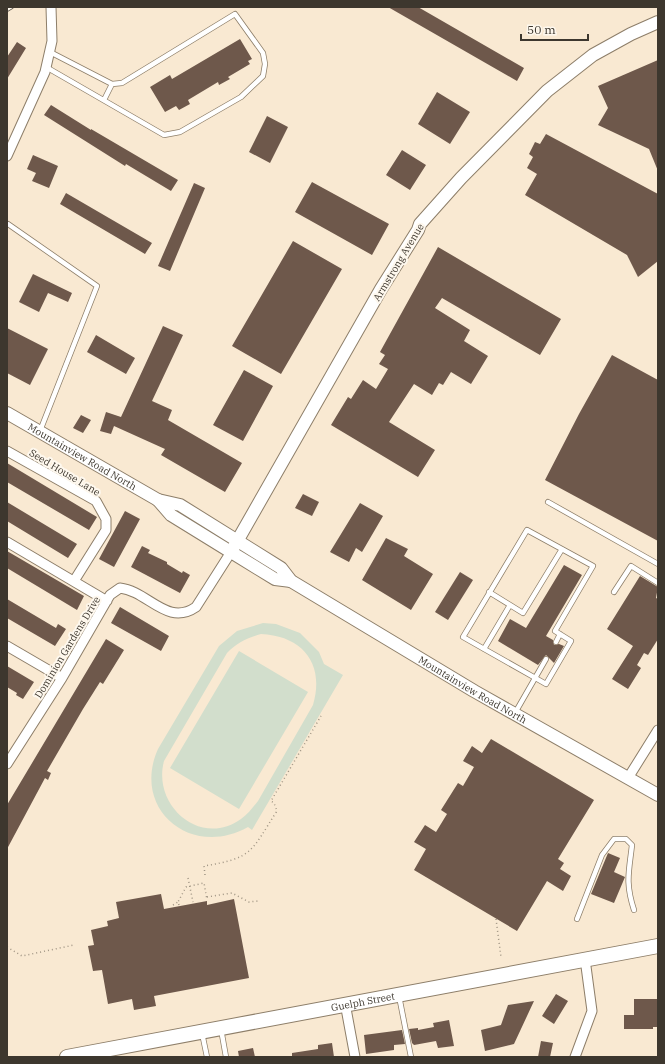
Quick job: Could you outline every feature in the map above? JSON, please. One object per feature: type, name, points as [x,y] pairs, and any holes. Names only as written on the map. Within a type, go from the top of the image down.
[{"type":"main road","name":"Armstrong Avenue","points":[[231,552],[381,289],[418,230],[420,224],[461,178],[547,92],[593,55],[631,34],[658,22]]},
{"type":"main road","name":"Mountainview Road North","points":[[7,413],[158,500],[180,505],[282,568],[291,581]]},
{"type":"main road","name":"Mountainview Road North","points":[[158,500],[171,515],[275,579],[291,581],[514,714],[658,794]]},
{"type":"main road","name":"Guelph Street","points":[[67,1057],[96,1054],[202,1031],[345,1003],[658,946]]},
{"type":"street","points":[[7,156],[46,67],[52,41],[51,7]]},
{"type":"street","name":"Seed House Lane","points":[[7,451],[96,501],[102,509],[106,519],[106,530],[74,581]]},
{"type":"street","points":[[7,542],[107,601]]},
{"type":"street","name":"Dominion Gardens Drive","points":[[7,764],[62,678],[110,595],[120,588],[130,589],[175,614],[188,612],[196,607],[231,552]]},
{"type":"street","points":[[7,646],[62,678]]},
{"type":"street","points":[[628,778],[658,730]]},
{"type":"street","points":[[575,1057],[592,1011],[585,959]]},
{"type":"street","points":[[345,1003],[355,1057]]},
{"type":"lane","points":[[46,67],[164,135],[180,132],[241,97],[263,76],[265,64],[263,53],[235,14],[122,83],[112,84],[50,52]]},
{"type":"lane","points":[[104,100],[112,84]]},
{"type":"lane","points":[[8,224],[98,286],[39,432]]},
{"type":"lane","points":[[548,502],[658,564]]},
{"type":"lane","points":[[527,530],[593,566],[555,632],[571,641],[546,684],[463,637],[489,592],[527,530]]},
{"type":"lane","points":[[489,592],[524,613],[562,548]]},
{"type":"lane","points":[[614,592],[631,566],[658,583]]},
{"type":"lane","points":[[484,649],[510,605]]},
{"type":"lane","points":[[556,642],[560,634]]},
{"type":"lane","points":[[514,714],[546,659]]},
{"type":"lane","points":[[577,919],[602,855],[614,839],[626,839],[632,845],[628,868],[628,891],[634,910]]},
{"type":"lane","points":[[398,994],[411,1057]]},
{"type":"lane","points":[[220,1028],[226,1057]]},
{"type":"lane","points":[[202,1031],[207,1057]]},
{"type":"path","points":[[205,874],[204,866],[231,862],[252,850],[277,811],[274,803],[271,801],[321,716]]},
{"type":"path","points":[[188,878],[193,902]]},
{"type":"path","points":[[173,905],[178,902],[186,887],[204,883],[207,900]]},
{"type":"path","points":[[206,896],[232,893],[249,902],[258,901]]},
{"type":"path","points":[[496,919],[501,957]]},
{"type":"path","points":[[7,947],[22,956],[74,945]]},
{"type":"green space","points":[[263,623],[276,624],[300,633],[319,652],[324,664],[343,675],[252,830],[248,827],[227,835],[206,837],[187,832],[172,822],[160,808],[153,791],[152,771],[158,749],[219,646],[237,631]],"holes":[[[261,634],[289,640],[299,647],[307,655],[313,665],[316,677],[316,690],[313,705],[258,801],[248,813],[241,819],[226,827],[210,828],[196,825],[183,818],[173,807],[165,793],[162,778],[164,761],[227,653],[238,644]]]},
{"type":"green space","points":[[239,651],[308,692],[239,809],[170,768]]},
{"type":"building","points":[[388,7],[418,7],[524,68],[517,81]]},
{"type":"building","points":[[240,39],[252,59],[248,61],[250,64],[228,77],[230,79],[219,85],[218,82],[188,100],[190,104],[179,110],[176,106],[165,112],[150,87],[170,75],[172,79]]},
{"type":"building","points":[[17,42],[26,48],[7,79],[7,57]]},
{"type":"building","points":[[658,60],[658,171],[649,149],[598,125],[608,108],[598,86]]},
{"type":"building","points":[[437,92],[470,112],[450,144],[418,124]]},
{"type":"building","points":[[51,105],[178,180],[171,191],[126,164],[125,166],[44,115]]},
{"type":"building","points":[[267,116],[288,127],[270,163],[249,152]]},
{"type":"building","points":[[546,134],[658,194],[658,261],[638,277],[627,255],[525,195],[537,174],[527,168],[533,157],[529,154],[535,142],[540,144]]},
{"type":"building","points":[[402,150],[426,165],[410,190],[386,175]]},
{"type":"building","points":[[33,155],[58,166],[49,188],[32,181],[36,173],[27,169]]},
{"type":"building","points":[[312,182],[389,224],[372,255],[295,212]]},
{"type":"building","points":[[194,183],[205,188],[170,271],[158,266]]},
{"type":"building","points":[[66,193],[152,243],[145,254],[60,204]]},
{"type":"building","points":[[293,241],[342,269],[281,374],[232,346]]},
{"type":"building","points":[[438,247],[561,319],[540,355],[442,298],[435,308],[470,330],[464,341],[488,356],[471,384],[451,372],[443,385],[439,383],[432,395],[414,384],[389,422],[435,450],[418,477],[331,425],[348,397],[351,399],[363,380],[376,389],[388,369],[379,364],[385,355],[380,352]]},
{"type":"building","points":[[33,274],[72,293],[68,302],[48,293],[39,312],[19,302]]},
{"type":"building","points":[[163,326],[183,335],[152,401],[172,410],[168,420],[242,463],[225,492],[161,455],[165,449],[114,426],[111,434],[100,431],[106,412],[121,417]]},
{"type":"building","points":[[7,328],[48,349],[30,385],[7,373]]},
{"type":"building","points":[[96,335],[135,358],[126,374],[87,352]]},
{"type":"building","points":[[612,355],[658,380],[658,541],[545,480],[579,414]]},
{"type":"building","points":[[244,370],[273,386],[243,441],[213,425]]},
{"type":"building","points":[[81,415],[91,420],[83,433],[73,428]]},
{"type":"building","points":[[7,463],[97,517],[89,530],[7,482]]},
{"type":"building","points":[[303,494],[319,502],[312,516],[295,508]]},
{"type":"building","points":[[7,502],[77,544],[68,558],[7,521]]},
{"type":"building","points":[[360,503],[383,516],[362,552],[356,548],[349,562],[330,552]]},
{"type":"building","points":[[125,511],[140,519],[114,567],[99,559]]},
{"type":"building","points":[[386,538],[408,549],[404,556],[433,574],[411,610],[362,580]]},
{"type":"building","points":[[142,546],[150,550],[148,553],[167,562],[167,564],[182,573],[183,571],[190,575],[180,593],[131,567]]},
{"type":"building","points":[[7,551],[84,596],[77,610],[7,568]]},
{"type":"building","points":[[564,565],[582,575],[546,636],[553,640],[554,645],[559,644],[564,646],[554,663],[546,655],[538,665],[498,641],[510,619],[526,628]]},
{"type":"building","points":[[460,572],[473,580],[448,620],[435,612]]},
{"type":"building","points":[[640,576],[658,587],[656,598],[658,599],[658,639],[648,655],[644,653],[637,665],[641,668],[628,689],[612,679],[633,646],[607,629]]},
{"type":"building","points":[[7,599],[56,628],[58,624],[66,629],[55,646],[7,618]]},
{"type":"building","points":[[120,607],[169,636],[161,651],[111,623]]},
{"type":"building","points":[[106,639],[124,650],[103,684],[100,682],[83,709],[47,771],[51,773],[48,780],[45,778],[7,849],[7,805]]},
{"type":"building","points":[[7,666],[34,682],[23,699],[7,687]]},
{"type":"building","points":[[491,739],[594,800],[558,859],[564,863],[560,869],[571,876],[563,891],[547,881],[517,931],[414,870],[426,849],[414,842],[425,825],[436,832],[447,814],[441,810],[458,783],[463,786],[474,767],[463,761],[472,746],[482,753]]},
{"type":"building","points":[[608,853],[620,858],[614,872],[625,877],[614,903],[591,894]]},
{"type":"building","points":[[161,894],[164,909],[207,901],[207,905],[234,899],[249,978],[154,996],[156,1006],[134,1010],[132,999],[108,1004],[102,970],[93,971],[88,946],[94,945],[91,930],[108,926],[107,921],[119,918],[116,902]]},
{"type":"building","points":[[556,994],[568,1001],[554,1024],[542,1016]]},
{"type":"building","points":[[634,999],[658,999],[658,1027],[653,1027],[653,1029],[624,1029],[624,1015],[634,1015]]},
{"type":"building","points":[[534,1001],[514,1044],[485,1051],[481,1030],[501,1025],[508,1005]]},
{"type":"building","points":[[449,1020],[454,1046],[438,1048],[436,1041],[414,1045],[412,1043],[409,1029],[418,1028],[418,1030],[434,1027],[433,1023]]},
{"type":"building","points":[[402,1030],[405,1044],[394,1045],[394,1050],[366,1054],[364,1035]]},
{"type":"building","points":[[541,1041],[553,1043],[550,1057],[538,1057]]},
{"type":"building","points":[[332,1043],[334,1057],[292,1057],[292,1053],[318,1049],[318,1045]]},
{"type":"building","points":[[253,1048],[255,1057],[239,1057],[238,1051]]},
{"type":"railway","points":[[7,10],[12,7]]}]
